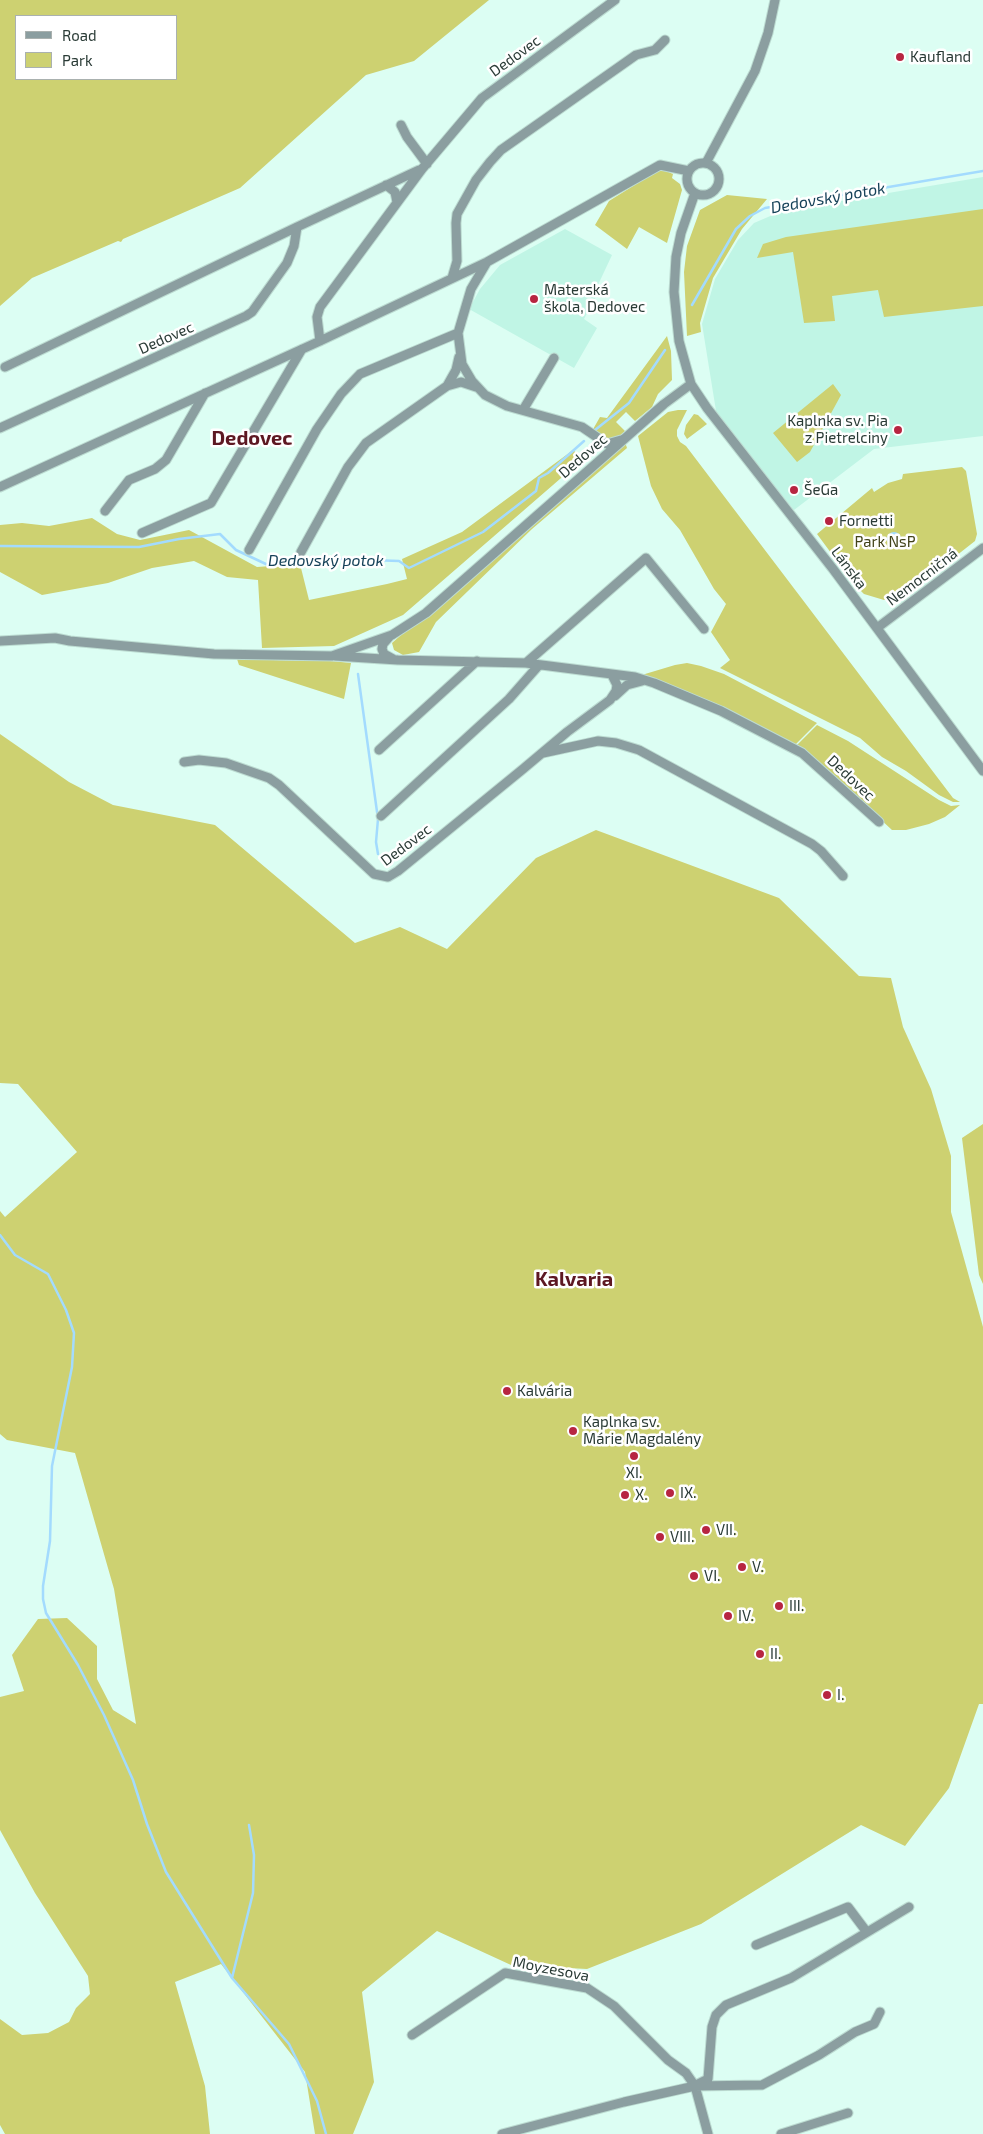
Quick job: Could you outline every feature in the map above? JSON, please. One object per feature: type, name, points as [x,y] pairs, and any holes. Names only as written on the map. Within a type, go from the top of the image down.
[{"type":"street","name":"Dedovec","points":[[320,341],[317,317],[320,307],[424,166],[482,98],[615,0]]},
{"type":"street","points":[[706,163],[717,172],[719,181],[715,190],[704,195],[695,193],[687,182],[689,171],[693,166],[706,163],[755,72],[768,33],[775,0]]},
{"type":"street","points":[[452,278],[457,261],[457,214],[476,180],[490,162],[501,150],[636,55],[655,50],[665,40]]},
{"type":"street","points":[[401,124],[424,166]]},
{"type":"street","points":[[0,487],[320,341],[487,262],[660,165],[689,171]]},
{"type":"street","name":"Dedovec","points":[[5,367],[424,166]]},
{"type":"street","points":[[386,185],[394,192],[397,202]]},
{"type":"street","points":[[691,384],[679,341],[674,292],[679,241],[695,193]]},
{"type":"street","name":"Dedovec","points":[[0,428],[252,312],[287,263],[294,246],[296,226]]},
{"type":"street","name":"Dedovec","points":[[487,262],[471,289],[458,333],[459,352],[465,369],[478,388],[495,401],[587,430],[602,442],[615,443],[624,439]]},
{"type":"street","points":[[249,550],[317,429],[341,394],[360,374],[458,333]]},
{"type":"street","points":[[142,534],[211,504],[302,349]]},
{"type":"street","points":[[447,386],[456,370],[459,352]]},
{"type":"street","points":[[523,410],[554,358]]},
{"type":"street","points":[[301,552],[348,467],[366,444],[447,386],[461,382],[478,388]]},
{"type":"street","name":"Dedovec","points":[[332,656],[392,635],[426,613],[624,439],[691,384]]},
{"type":"street","name":"Lánska","points":[[691,384],[707,408],[833,569],[983,771]]},
{"type":"street","points":[[105,510],[129,480],[155,469],[166,460],[205,393]]},
{"type":"street","name":"Nemocničná","points":[[877,628],[982,552]]},
{"type":"street","points":[[526,663],[646,558],[704,629]]},
{"type":"street","points":[[392,635],[383,644],[382,652],[386,657],[398,660]]},
{"type":"street","name":"Dedovec","points":[[0,640],[55,638],[214,654],[526,663],[654,683],[760,730],[802,753],[879,822]]},
{"type":"street","points":[[379,750],[477,661]]},
{"type":"street","points":[[381,816],[509,699],[539,665]]},
{"type":"street","points":[[610,700],[616,686],[612,675]]},
{"type":"street","name":"Dedovec","points":[[184,762],[200,760],[226,763],[274,781],[367,868],[374,874],[384,878],[398,871],[567,732],[610,700],[622,688],[631,682],[643,681],[654,683]]},
{"type":"street","points":[[543,753],[598,741],[616,743],[639,750],[807,841],[821,851],[843,876]]},
{"type":"street","points":[[756,1945],[848,1907],[866,1931]]},
{"type":"street","points":[[695,2086],[708,2079],[712,2027],[716,2015],[726,2005],[791,1978],[866,1931],[909,1907]]},
{"type":"street","name":"Moyzesova","points":[[412,2035],[505,1973],[587,1988],[614,2006],[668,2060],[686,2073],[695,2086],[708,2134]]},
{"type":"street","points":[[502,2134],[624,2102],[695,2086],[762,2085],[819,2055],[855,2032],[874,2024],[880,2012]]},
{"type":"street","points":[[781,2134],[848,2113]]},
{"type":"shaded area","points":[[983,177],[983,436],[874,449],[794,510],[717,417],[702,324],[715,279],[738,240],[754,223],[782,211]]},
{"type":"shaded area","name":"Materská škola, Dedovec","points":[[565,229],[612,255],[597,287],[600,289],[584,319],[597,328],[574,368],[469,309],[480,289],[500,265]]},
{"type":"green space","points":[[0,0],[489,0],[414,61],[366,75],[240,188],[123,239],[121,242],[118,241],[32,278],[0,306]]},
{"type":"green space","points":[[664,170],[673,174],[672,178],[680,184],[682,190],[667,243],[639,227],[627,249],[595,225],[609,201],[657,171]]},
{"type":"green space","points":[[727,195],[767,199],[742,229],[713,278],[700,323],[701,332],[687,336],[684,272],[687,246],[700,210]]},
{"type":"green space","points":[[983,209],[983,306],[884,317],[878,290],[832,296],[835,321],[804,323],[793,252],[757,258],[763,244],[786,237]]},
{"type":"green space","points":[[667,336],[671,351],[672,380],[658,394],[652,407],[635,421],[626,412],[616,422],[625,431],[616,439],[608,439],[592,431],[600,417],[607,418]]},
{"type":"green space","points":[[833,384],[841,395],[810,452],[797,462],[773,433]]},
{"type":"green space","points":[[687,410],[677,430],[680,442],[686,446],[953,798],[960,802],[953,802],[939,795],[906,771],[882,757],[860,738],[720,668],[730,660],[711,632],[726,604],[714,589],[680,530],[662,509],[651,486],[638,436],[668,412]]},
{"type":"green space","points":[[694,414],[698,415],[707,424],[687,439],[684,434],[686,425]]},
{"type":"green space","points":[[624,439],[627,448],[532,529],[436,622],[419,652],[403,655],[394,650],[392,643]]},
{"type":"green space","points":[[573,450],[583,459],[403,615],[334,646],[262,648],[258,580],[227,577],[194,561],[152,568],[108,583],[42,595],[0,572],[0,525],[22,523],[49,526],[92,518],[117,534],[140,540],[189,530],[257,567],[300,564],[309,600],[387,584],[407,579],[402,559],[462,532]]},
{"type":"green space","name":"Park NsP","points":[[962,467],[966,471],[977,534],[975,541],[933,574],[930,570],[915,581],[918,585],[904,595],[884,600],[864,594],[854,584],[817,534],[872,488],[874,492],[888,483],[902,479],[903,474]]},
{"type":"green space","points":[[237,659],[309,661],[310,659],[351,663],[344,699],[239,665]]},
{"type":"green space","points":[[687,663],[724,674],[817,723],[793,747],[635,677]]},
{"type":"green space","points":[[817,725],[848,741],[939,800],[951,806],[960,805],[945,817],[929,824],[906,830],[892,830],[806,750],[796,746]]},
{"type":"green space","points":[[0,734],[69,782],[113,805],[215,825],[355,943],[400,927],[447,949],[536,858],[596,830],[779,898],[859,976],[891,978],[903,1027],[931,1089],[951,1156],[951,1212],[983,1327],[983,1704],[979,1704],[949,1788],[905,1846],[861,1825],[701,1924],[587,1969],[511,1965],[437,1931],[362,1992],[374,2082],[353,2134],[315,2134],[305,2072],[221,1964],[175,1982],[205,2086],[210,2134],[5,2134],[0,2125],[0,2019],[22,2035],[48,2033],[69,2022],[76,2008],[90,1994],[88,1976],[35,1893],[0,1830],[0,1697],[24,1691],[12,1655],[38,1619],[67,1618],[97,1646],[97,1679],[113,1710],[136,1724],[114,1589],[75,1453],[7,1440],[0,1434],[0,1211],[5,1217],[77,1152],[18,1084],[0,1083]]},
{"type":"green space","points":[[983,1124],[983,1284],[979,1275],[962,1138]]},
{"type":"water","points":[[891,532],[897,532],[901,539],[897,546],[891,546],[887,542],[887,536]]},
{"type":"waterway","name":"Dedovský potok","points":[[692,305],[736,229],[750,216],[765,208],[983,171]]},
{"type":"waterway","name":"Dedovský potok","points":[[595,430],[629,403],[665,350]]},
{"type":"waterway","name":"Dedovský potok","points":[[0,546],[139,547],[179,539],[220,534],[236,550],[268,565],[311,558],[399,561],[409,568],[483,532],[536,491],[539,478],[548,473],[584,441]]},
{"type":"waterway","points":[[358,674],[378,819],[376,842],[378,854]]},
{"type":"waterway","points":[[0,1235],[15,1255],[48,1274],[66,1310],[74,1333],[72,1367],[52,1466],[50,1541],[43,1586],[46,1613],[78,1665],[104,1715],[133,1780],[147,1824],[166,1872],[232,1978],[289,2044],[317,2101],[326,2134]]},
{"type":"waterway","points":[[232,1978],[253,1893],[254,1855],[249,1825]]},
{"type":"place","name":"Kaufland","points":[[900,57]]},
{"type":"place","name":"Materská škola, Dedovec","points":[[534,299]]},
{"type":"place","name":"Kaplnka sv. Pia z Pietrelciny","points":[[898,430]]},
{"type":"place","name":"ŠeGa","points":[[794,490]]},
{"type":"place","name":"Fornetti","points":[[829,521]]},
{"type":"place","name":"Kalvária","points":[[507,1391]]},
{"type":"place","name":"Kaplnka sv. Márie Magdalény","points":[[573,1431]]},
{"type":"place","name":"XI.","points":[[634,1456]]},
{"type":"place","name":"IX.","points":[[670,1493]]},
{"type":"place","name":"X.","points":[[625,1495]]},
{"type":"place","name":"VII.","points":[[706,1530]]},
{"type":"place","name":"VIII.","points":[[660,1537]]},
{"type":"place","name":"V.","points":[[742,1567]]},
{"type":"place","name":"VI.","points":[[694,1576]]},
{"type":"place","name":"III.","points":[[779,1606]]},
{"type":"place","name":"IV.","points":[[728,1616]]},
{"type":"place","name":"II.","points":[[760,1654]]},
{"type":"place","name":"I.","points":[[827,1695]]},
{"type":"district","name":"Dedovec","points":[[252,438]]},
{"type":"district","name":"Kalvaria","points":[[574,1279]]}]
